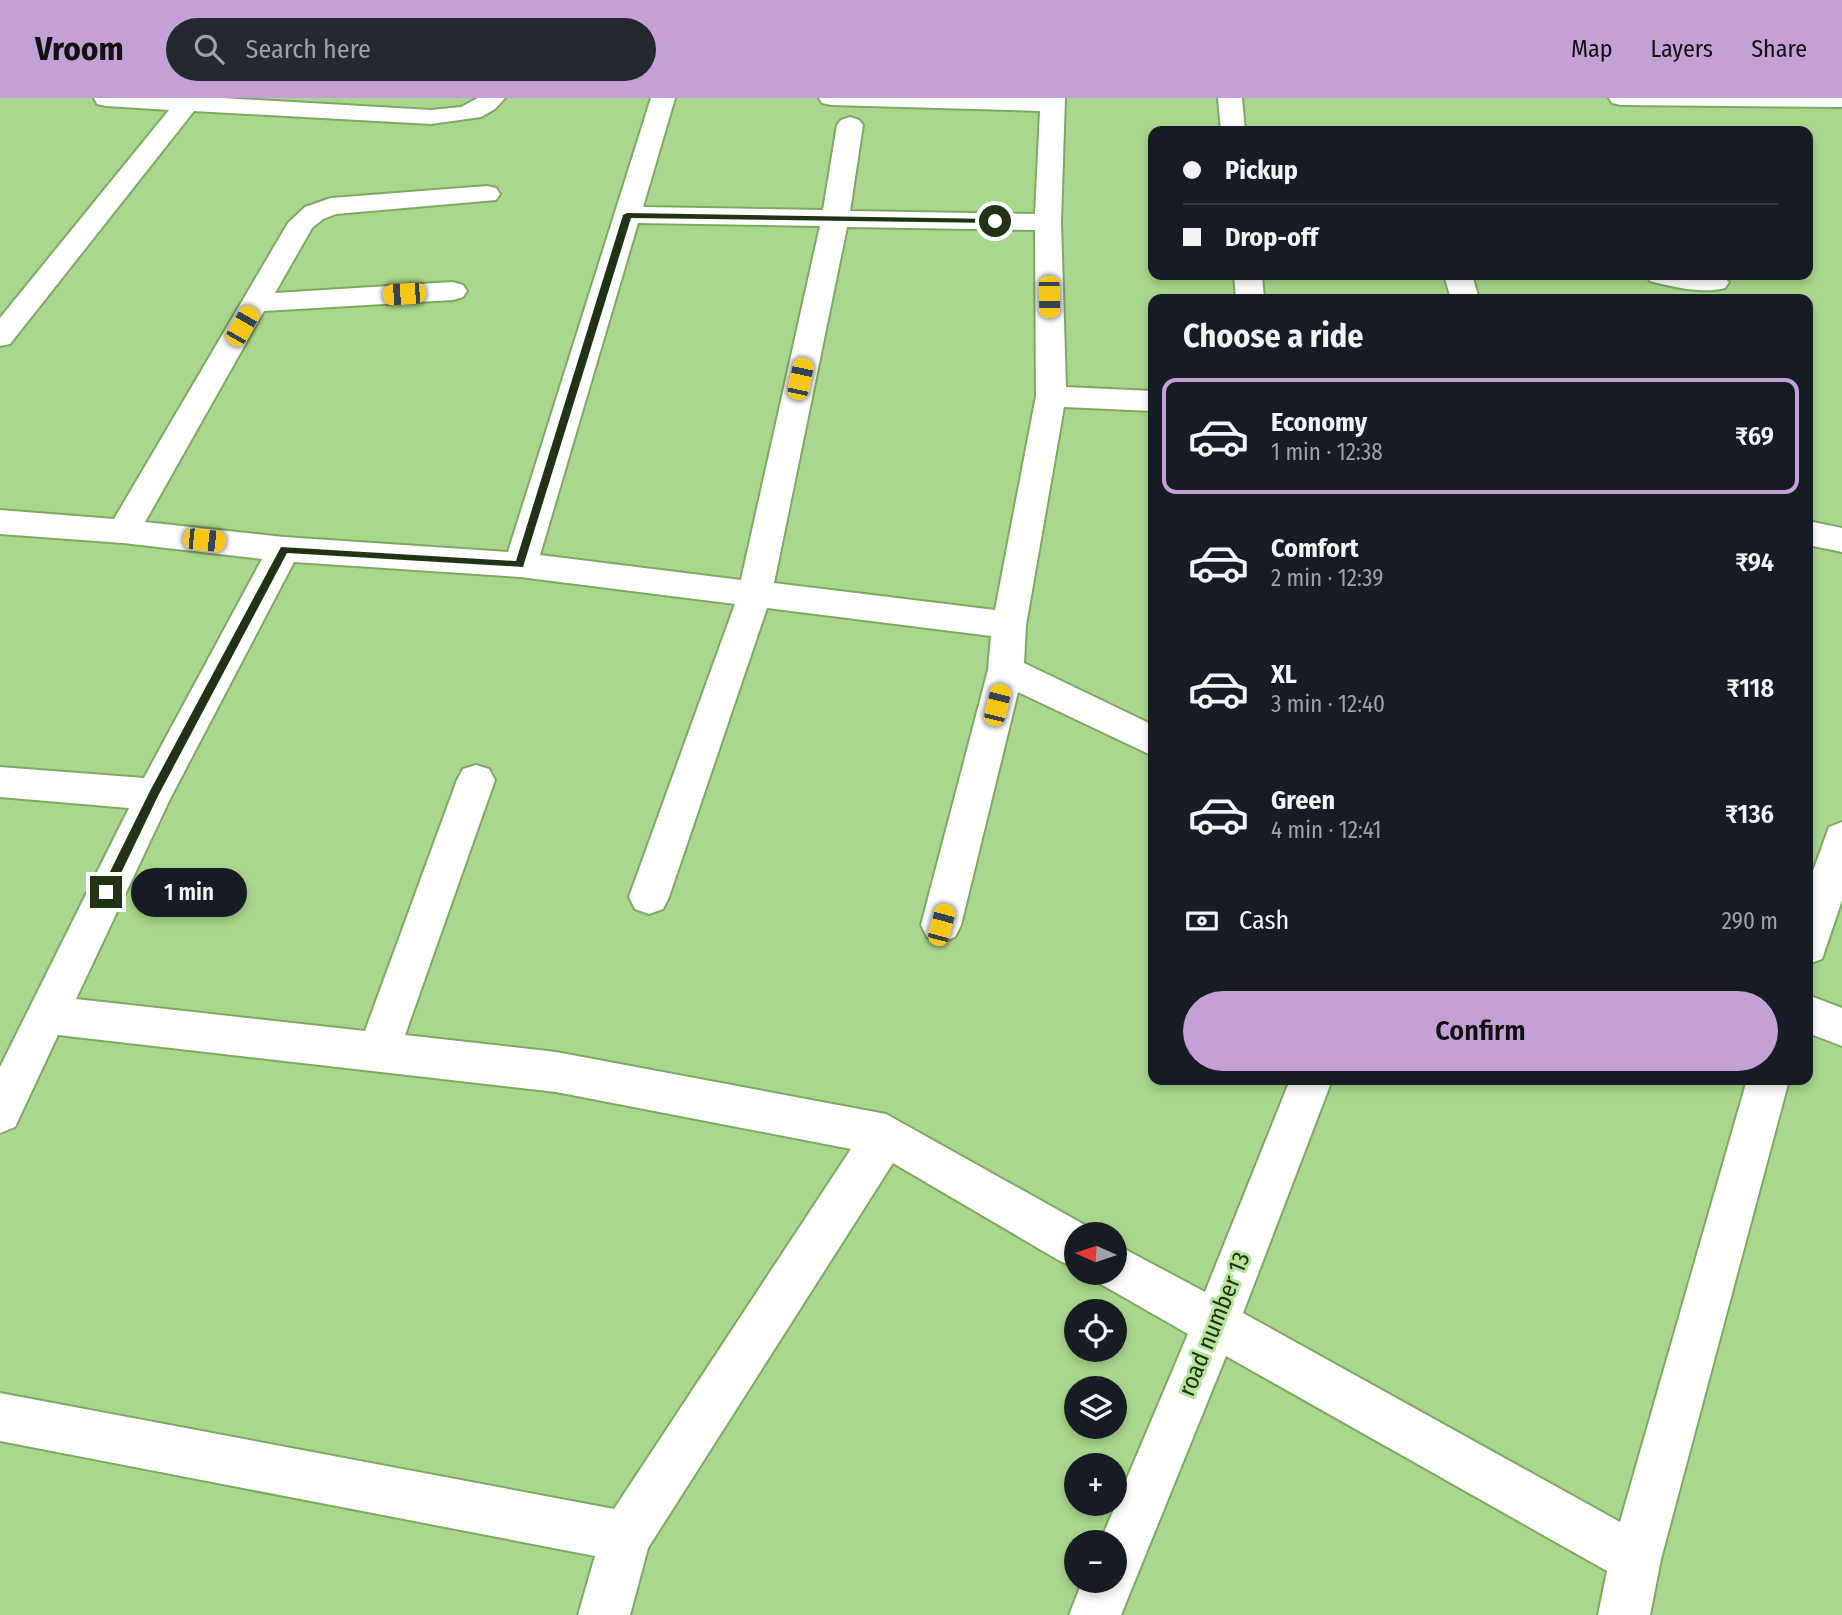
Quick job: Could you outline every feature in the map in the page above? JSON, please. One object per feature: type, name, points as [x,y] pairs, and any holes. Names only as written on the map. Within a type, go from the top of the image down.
[{"type":"street","points":[[106,99],[430,117],[459,115],[483,109],[493,98]]},
{"type":"street","points":[[520,565],[663,98]]},
{"type":"street","points":[[831,98],[1053,101],[1048,222],[1051,396],[1009,625],[1006,670],[941,925]]},
{"type":"street","points":[[1230,98],[1233,126]]},
{"type":"street","points":[[0,337],[187,104]]},
{"type":"street","points":[[1638,104],[1833,105]]},
{"type":"street","points":[[649,897],[755,594],[835,218],[850,125]]},
{"type":"street","points":[[123,531],[301,223],[314,213],[331,206],[487,194]]},
{"type":"street","points":[[627,215],[1048,222]]},
{"type":"street","points":[[1688,280],[1715,285]]},
{"type":"street","points":[[255,303],[453,290]]},
{"type":"street","points":[[1051,396],[1148,401]]},
{"type":"street","points":[[0,522],[123,531],[284,549],[520,565],[1009,625]]},
{"type":"street","points":[[1813,534],[1842,540]]},
{"type":"street","points":[[0,1112],[153,794],[284,549]]},
{"type":"street","points":[[1006,670],[1148,739]]},
{"type":"street","points":[[378,1053],[476,780]]},
{"type":"street","points":[[0,782],[153,794]]},
{"type":"street","points":[[1813,930],[1842,838]]},
{"type":"street","points":[[47,1015],[556,1072],[886,1135],[1064,1238]]},
{"type":"street","points":[[1813,1016],[1842,1027]]},
{"type":"street","name":"road number 13","points":[[1127,1538],[1215,1325],[1309,1085]]},
{"type":"street","points":[[1623,1615],[1635,1559],[1767,1085]]},
{"type":"street","points":[[604,1615],[626,1537],[886,1135]]},
{"type":"street","points":[[1127,1274],[1635,1559]]},
{"type":"street","points":[[0,1417],[626,1537]]},
{"type":"street","points":[[1095,1615],[1104,1593]]},
{"type":"route","points":[[106,892],[153,794],[284,549],[520,565],[627,215],[995,221]]}]
